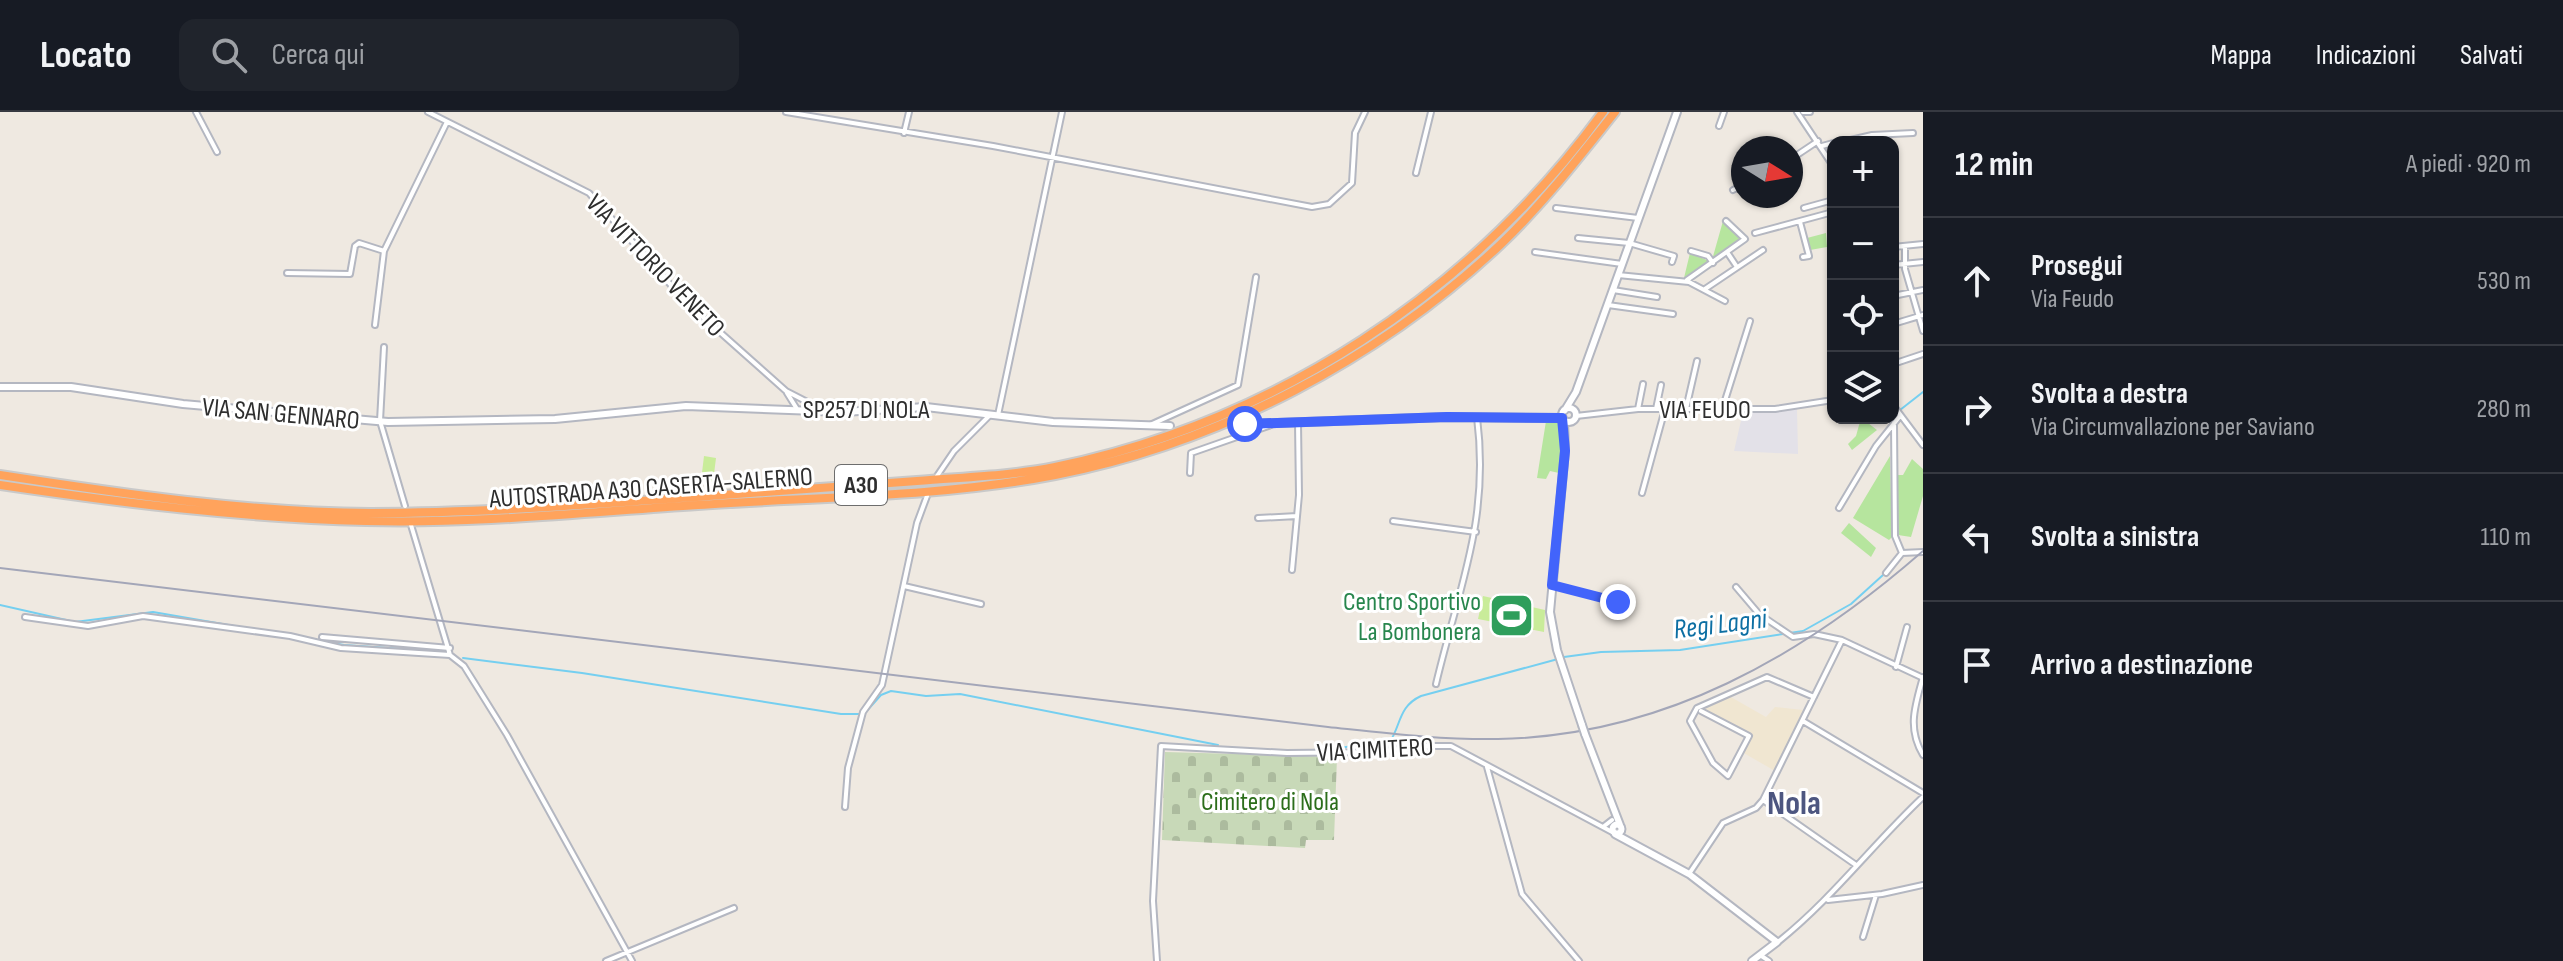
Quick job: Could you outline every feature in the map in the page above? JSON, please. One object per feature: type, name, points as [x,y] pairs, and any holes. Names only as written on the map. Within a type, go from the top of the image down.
[{"type":"highway","name":"AUTOSTRADA A30 CASERTA-SALERNO","points":[[0,475],[139,496],[254,508],[369,513],[447,512],[678,498],[997,475],[1053,467],[1147,443],[1242,407],[1385,327],[1441,286],[1496,237],[1537,195],[1603,112]]},
{"type":"highway","name":"AUTOSTRADA A30 CASERTA-SALERNO","points":[[0,485],[244,516],[370,522],[462,519],[981,485],[1069,472],[1193,436],[1332,371],[1447,291],[1501,244],[1545,198],[1615,112]]},
{"type":"street","points":[[196,112],[217,152]]},
{"type":"street","name":"VIA VITTORIO VENETO","points":[[428,112],[589,193],[686,302],[786,391],[829,412]]},
{"type":"street","points":[[786,112],[1317,206],[1329,204],[1352,183],[1355,133],[1365,112]]},
{"type":"street","points":[[904,133],[909,112]]},
{"type":"street","points":[[937,476],[954,451],[994,415],[1062,112]]},
{"type":"street","points":[[1416,173],[1431,112]]},
{"type":"street","points":[[1616,828],[1557,650],[1550,612],[1565,451],[1563,415],[1576,392],[1677,112]]},
{"type":"street","points":[[1719,126],[1724,112]]},
{"type":"street","points":[[1810,112],[1801,113],[1827,154]]},
{"type":"street","points":[[375,325],[384,251],[447,122]]},
{"type":"street","points":[[1868,136],[1913,133]]},
{"type":"street","points":[[1803,153],[1827,143]]},
{"type":"street","points":[[1804,208],[1827,202]]},
{"type":"street","points":[[1556,208],[1638,218]]},
{"type":"street","points":[[1755,233],[1827,214]]},
{"type":"street","points":[[1685,282],[1745,238],[1726,221]]},
{"type":"street","points":[[1800,221],[1809,256],[1803,257]]},
{"type":"street","points":[[1578,238],[1629,243],[1674,256],[1672,262]]},
{"type":"street","points":[[287,273],[350,274],[355,246],[359,243],[384,251]]},
{"type":"street","points":[[1899,246],[1923,244]]},
{"type":"street","points":[[1905,246],[1905,263],[1923,331]]},
{"type":"street","points":[[1705,290],[1763,250]]},
{"type":"street","points":[[1691,251],[1708,256],[1713,263]]},
{"type":"street","points":[[1535,252],[1622,264]]},
{"type":"street","points":[[1727,252],[1738,267]]},
{"type":"street","points":[[1899,264],[1923,262]]},
{"type":"street","points":[[1618,275],[1685,282],[1725,301]]},
{"type":"street","points":[[1148,426],[1238,385],[1256,277]]},
{"type":"street","points":[[1613,290],[1657,297]]},
{"type":"street","points":[[1899,295],[1923,290]]},
{"type":"street","points":[[1607,305],[1673,314]]},
{"type":"street","points":[[1899,322],[1921,315]]},
{"type":"street","points":[[1722,410],[1750,321]]},
{"type":"street","points":[[384,347],[380,421],[405,506]]},
{"type":"street","points":[[1899,362],[1923,354]]},
{"type":"street","points":[[1686,409],[1697,361]]},
{"type":"street","points":[[1638,409],[1643,384]]},
{"type":"street","points":[[1656,409],[1661,385]]},
{"type":"street","name":"VIA SAN GENNARO","points":[[0,387],[71,387],[183,404],[380,421],[562,418]]},
{"type":"street","points":[[786,391],[797,409]]},
{"type":"street","points":[[1565,451],[1575,416],[1576,392]]},
{"type":"street","points":[[784,409],[790,405],[790,398]]},
{"type":"street","name":"VIA FEUDO","points":[[1575,416],[1638,409],[1775,409],[1827,401]]},
{"type":"street","name":"SP257 DI NOLA","points":[[562,418],[667,406],[829,412],[926,407],[994,415],[1170,426]]},
{"type":"street","points":[[1642,493],[1665,409]]},
{"type":"street","points":[[1563,415],[1575,416]]},
{"type":"street","points":[[1245,424],[1575,416]]},
{"type":"street","points":[[1900,416],[1923,445]]},
{"type":"street","points":[[1436,684],[1476,532],[1482,471],[1477,417]]},
{"type":"street","points":[[1292,570],[1297,516],[1298,423]]},
{"type":"street","points":[[1190,473],[1191,453],[1274,424]]},
{"type":"street","points":[[1839,508],[1876,446],[1893,424]]},
{"type":"street","points":[[1894,424],[1895,536],[1902,553]]},
{"type":"street","points":[[845,807],[848,768],[862,715],[882,685],[917,523],[927,496]]},
{"type":"street","points":[[1258,518],[1297,516]]},
{"type":"street","points":[[1393,521],[1476,532]]},
{"type":"street","points":[[411,525],[450,655]]},
{"type":"street","points":[[1886,573],[1902,553],[1923,552]]},
{"type":"street","points":[[1552,585],[1618,602]]},
{"type":"street","points":[[904,586],[981,604]]},
{"type":"street","points":[[1736,587],[1759,614],[1793,637],[1814,634],[1842,640],[1923,677],[1912,722],[1913,735],[1923,755]]},
{"type":"street","points":[[25,617],[88,626],[143,616],[290,636],[341,648],[450,655],[464,666],[552,811],[632,961]]},
{"type":"street","points":[[1896,667],[1907,627]]},
{"type":"street","points":[[322,637],[450,648]]},
{"type":"street","points":[[1689,874],[1723,823],[1756,808],[1763,800],[1842,640]]},
{"type":"street","points":[[1701,711],[1749,736],[1728,776],[1713,763],[1690,721],[1697,708],[1767,677],[1814,697]]},
{"type":"street","points":[[1752,961],[1828,900],[1856,865],[1923,795],[1803,721]]},
{"type":"street","name":"VIA CIMITERO","points":[[1157,961],[1153,901],[1161,746],[1287,753],[1380,752],[1417,746],[1451,746],[1601,827],[1616,828]]},
{"type":"street","points":[[1486,764],[1497,793],[1517,883],[1579,961]]},
{"type":"street","points":[[1763,800],[1856,865]]},
{"type":"street","points":[[1601,827],[1616,828],[1639,846],[1689,874],[1777,942]]},
{"type":"street","points":[[1828,900],[1876,895],[1923,885]]},
{"type":"street","points":[[1863,937],[1876,895]]},
{"type":"street","points":[[606,961],[734,908]]},
{"type":"street","points":[[1760,955],[1769,961]]},
{"type":"shaded area","points":[[1797,408],[1798,454],[1734,451],[1743,412]]},
{"type":"shaded area","points":[[1729,696],[1766,717],[1775,707],[1803,710],[1775,771],[1742,752],[1752,736],[1701,708]]},
{"type":"green space","points":[[1723,221],[1743,239],[1712,260]]},
{"type":"green space","points":[[1826,233],[1827,247],[1810,250],[1807,238]]},
{"type":"green space","points":[[1690,253],[1709,261],[1684,278]]},
{"type":"green space","points":[[1546,421],[1560,422],[1563,441],[1559,473],[1550,471],[1546,479],[1537,478]]},
{"type":"green space","points":[[1859,424],[1869,424],[1877,430],[1852,450],[1848,444],[1856,436]]},
{"type":"green space","points":[[704,456],[716,458],[713,482],[701,481]]},
{"type":"green space","points":[[1890,456],[1892,537],[1889,540],[1853,518]]},
{"type":"green space","points":[[1912,459],[1923,469],[1923,496],[1911,537],[1898,535],[1897,475],[1903,475]]},
{"type":"green space","points":[[1849,523],[1876,548],[1871,557],[1841,533]]},
{"type":"green space","name":"Centro Sportivo La Bombonera","points":[[1483,596],[1545,610],[1544,632],[1478,619]]},
{"type":"green space","name":"Cimitero di Nola","points":[[1165,752],[1337,757],[1334,840],[1306,840],[1305,848],[1162,840]]},
{"type":"waterway","points":[[1900,410],[1923,392]]},
{"type":"waterway","name":"Regi Lagni","points":[[1564,657],[1601,652],[1680,650],[1803,631],[1851,604],[1883,575]]},
{"type":"waterway","points":[[0,605],[75,622],[153,612],[344,645],[447,652]]},
{"type":"waterway","points":[[463,658],[582,673],[841,714],[864,714],[881,695],[891,691],[926,696],[960,694],[1218,745]]},
{"type":"waterway","name":"Regi Lagni","points":[[1337,748],[1390,742],[1404,710],[1421,696],[1558,659]]},
{"type":"tunnel","points":[[1224,425],[1245,424]]},
{"type":"railway","points":[[0,568],[1328,727],[1435,737],[1498,739],[1559,734],[1617,723],[1673,706],[1727,683],[1779,656],[1829,624],[1923,551]]},
{"type":"place","name":"Centro Sportivo La Bombonera","points":[[1512,616]]},
{"type":"district","name":"Nola","points":[[1794,802]]},
{"type":"route","points":[[1245,424],[1447,417],[1562,418],[1566,429],[1565,451],[1552,585],[1618,602]]}]
